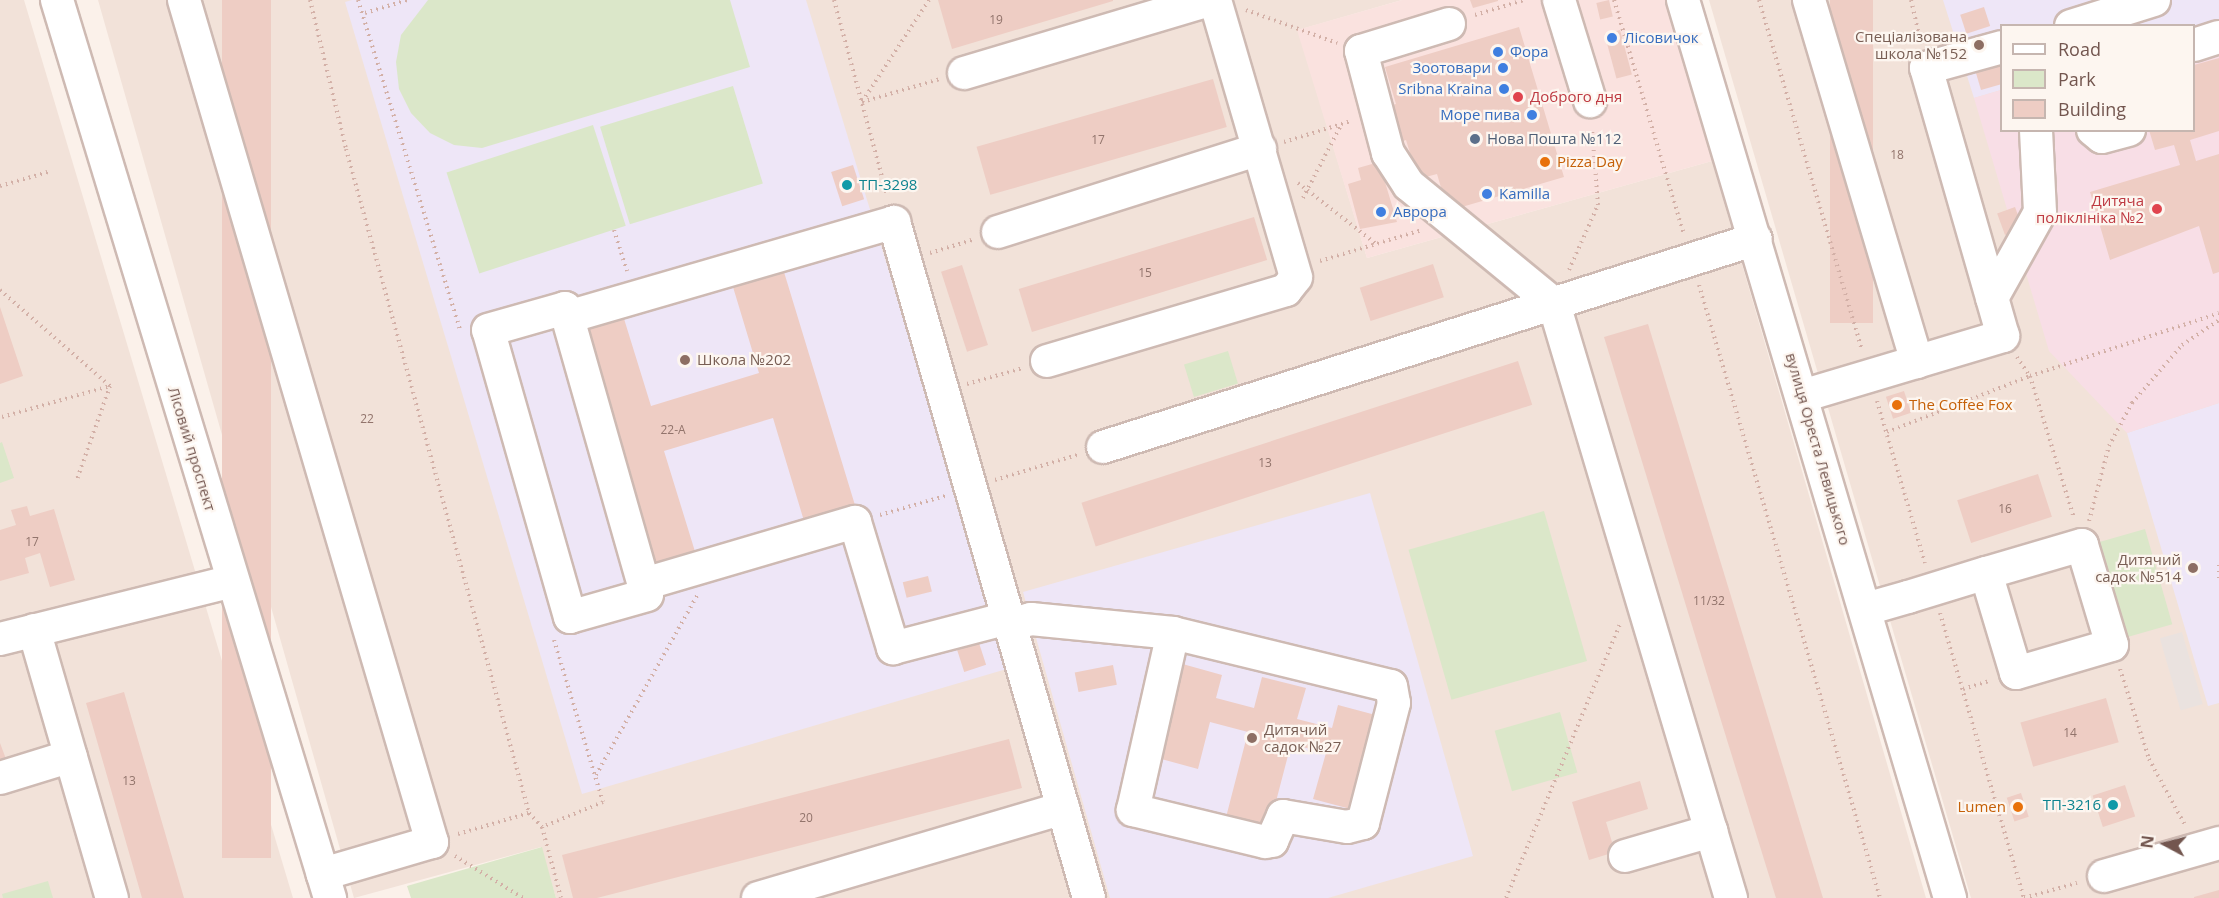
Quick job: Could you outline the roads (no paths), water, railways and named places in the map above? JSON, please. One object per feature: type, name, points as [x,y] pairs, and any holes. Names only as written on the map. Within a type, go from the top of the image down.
[{"type":"street","name":"Лісовий проспект","points":[[57,0],[326,886]]},
{"type":"street","points":[[184,0],[432,842],[326,886]]},
{"type":"street","points":[[964,72],[1209,0]]},
{"type":"street","points":[[1559,0],[1590,101]]},
{"type":"street","name":"вулиця Ореста Левицького","points":[[1683,0],[1866,609],[1950,898]]},
{"type":"street","points":[[1809,0],[1917,362]]},
{"type":"street","points":[[2077,24],[2154,0]]},
{"type":"street","points":[[1047,362],[1286,290],[1296,268],[1263,158],[1228,4]]},
{"type":"street","points":[[1449,24],[1360,51],[1393,167],[1451,221],[1554,304],[1731,898]]},
{"type":"street","points":[[2195,44],[2219,37]]},
{"type":"street","points":[[1802,396],[2003,336],[1926,68],[2000,47]]},
{"type":"street","points":[[1992,298],[2040,212],[2036,132]]},
{"type":"street","points":[[2096,132],[2102,137],[2121,132]]},
{"type":"street","points":[[998,232],[1263,158]]},
{"type":"street","points":[[568,317],[894,222],[1089,898]]},
{"type":"street","points":[[1103,447],[1756,240]]},
{"type":"street","points":[[565,308],[644,584],[647,595],[570,617],[488,330],[565,308]]},
{"type":"street","points":[[644,584],[855,522],[893,648],[1031,619],[1173,633],[1391,686],[1394,703],[1363,824],[1347,827],[1283,816],[1272,841],[1265,842],[1133,810],[1173,633]]},
{"type":"street","points":[[1866,609],[1986,573],[2082,545],[2112,645],[2016,673],[1986,573]]},
{"type":"street","points":[[0,639],[232,580]]},
{"type":"street","points":[[34,630],[112,898]]},
{"type":"street","points":[[0,778],[71,756]]},
{"type":"street","points":[[758,898],[1063,808]]},
{"type":"street","points":[[1625,856],[1711,831]]},
{"type":"street","points":[[2104,876],[2209,846]]},
{"type":"place","name":"Лісовичок","points":[[1612,38]]},
{"type":"place","name":"Спеціалізована школа №152","points":[[1979,45]]},
{"type":"place","name":"Фора","points":[[1498,52]]},
{"type":"place","name":"Зоотовари","points":[[1503,68]]},
{"type":"place","name":"Sribna Kraina","points":[[1504,89]]},
{"type":"place","name":"Доброго дня","points":[[1518,97]]},
{"type":"place","name":"Море пива","points":[[1532,115]]},
{"type":"place","name":"Нова Пошта №112","points":[[1475,139]]},
{"type":"place","name":"Pizza Day","points":[[1545,162]]},
{"type":"place","name":"ТП-3298","points":[[847,185]]},
{"type":"place","name":"Kamilla","points":[[1487,194]]},
{"type":"place","name":"Дитяча поліклініка №2","points":[[2157,209]]},
{"type":"place","name":"Аврора","points":[[1381,212]]},
{"type":"place","name":"Школа №202","points":[[685,360]]},
{"type":"place","name":"The Coffee Fox","points":[[1897,405]]},
{"type":"place","name":"Дитячий садок №514","points":[[2193,568]]},
{"type":"place","name":"Дитячий садок №27","points":[[1252,738]]},
{"type":"place","name":"ТП-3216","points":[[2113,805]]},
{"type":"place","name":"Lumen","points":[[2018,807]]}]
